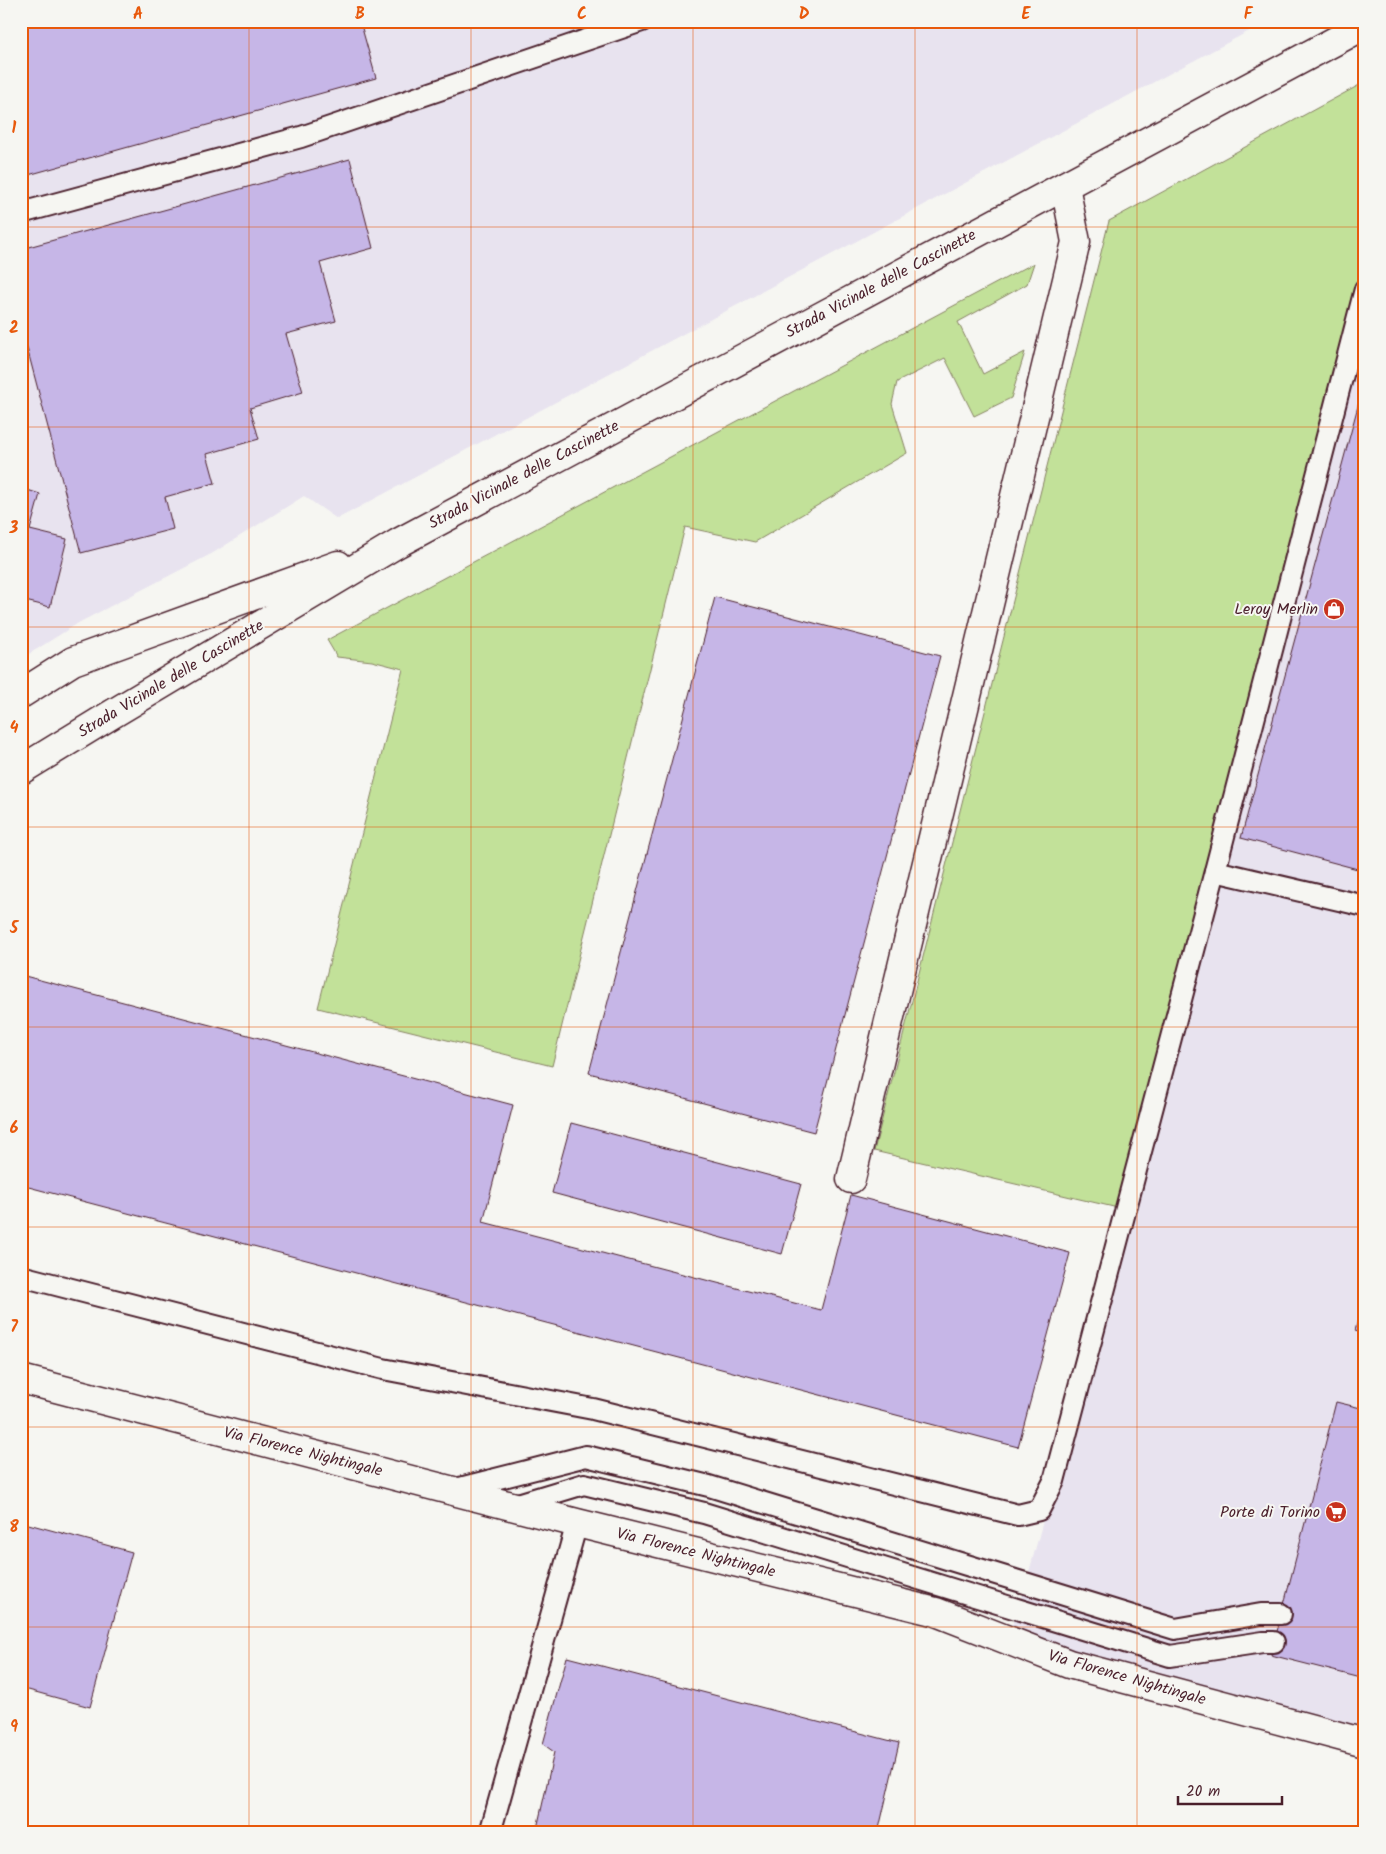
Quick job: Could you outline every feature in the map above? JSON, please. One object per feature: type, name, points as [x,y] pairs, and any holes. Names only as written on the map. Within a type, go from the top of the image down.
[{"type":"street","name":"Strada Vicinale delle Cascinette","points":[[21,770],[398,543],[1365,25]]},
{"type":"street","points":[[852,1179],[1076,242],[1065,186]]},
{"type":"street","name":"Strada Vicinale delle Cascinette","points":[[21,694],[73,661],[398,543]]},
{"type":"street","name":"Via Florence Nightingale","points":[[21,1379],[577,1524],[936,1612],[1069,1664],[1365,1743]]},
{"type":"lane","points":[[21,213],[301,137],[642,21]]},
{"type":"lane","points":[[21,1276],[383,1369],[593,1409],[1018,1515],[1040,1510],[1054,1481],[1215,872],[1365,290]]},
{"type":"lane","points":[[1215,872],[1365,906]]},
{"type":"lane","points":[[452,1490],[586,1456],[709,1486],[1175,1629],[1261,1614],[1281,1614]]},
{"type":"lane","points":[[510,1506],[584,1484],[704,1513],[1170,1656],[1274,1642]]},
{"type":"lane","points":[[490,1833],[577,1524]]},
{"type":"shaded area","points":[[21,21],[1268,21],[337,519],[304,496],[213,553],[80,622],[21,659]]},
{"type":"shaded area","points":[[1365,291],[1365,1743],[1007,1640],[1026,1583],[1054,1481]]},
{"type":"green space","points":[[1365,82],[1365,263],[1118,1208],[874,1151],[1109,221]]},
{"type":"green space","points":[[1034,263],[1027,284],[958,322],[983,374],[1025,352],[1011,398],[974,416],[945,358],[897,382],[892,404],[907,453],[755,542],[685,527],[552,1066],[318,1008],[403,669],[372,661],[337,657],[327,640]]},
{"type":"building","points":[[21,21],[360,21],[376,78],[21,177]]},
{"type":"building","points":[[350,159],[373,248],[320,263],[336,321],[286,334],[303,392],[250,408],[259,439],[207,454],[215,483],[165,497],[173,529],[81,553],[21,325],[21,249]]},
{"type":"building","name":"Leroy Merlin","points":[[1365,380],[1365,871],[1241,838]]},
{"type":"building","points":[[21,488],[40,494],[30,530],[67,539],[50,607],[21,600]]},
{"type":"building","points":[[715,597],[940,656],[814,1132],[589,1073]]},
{"type":"building","points":[[21,975],[513,1105],[483,1222],[821,1310],[851,1195],[1070,1253],[1018,1447],[21,1185]]},
{"type":"building","points":[[571,1123],[801,1184],[782,1254],[552,1193]]},
{"type":"building","points":[[1365,1292],[1365,1334],[1355,1331]]},
{"type":"building","name":"Porte di Torino","points":[[1336,1402],[1365,1409],[1365,1679],[1271,1655]]},
{"type":"building","points":[[21,1522],[132,1552],[90,1707],[21,1688]]},
{"type":"building","points":[[567,1657],[899,1743],[878,1833],[536,1833],[554,1752],[543,1744]]},
{"type":"place","name":"Leroy Merlin","points":[[1334,609]]},
{"type":"place","name":"Porte di Torino","points":[[1336,1512]]}]
